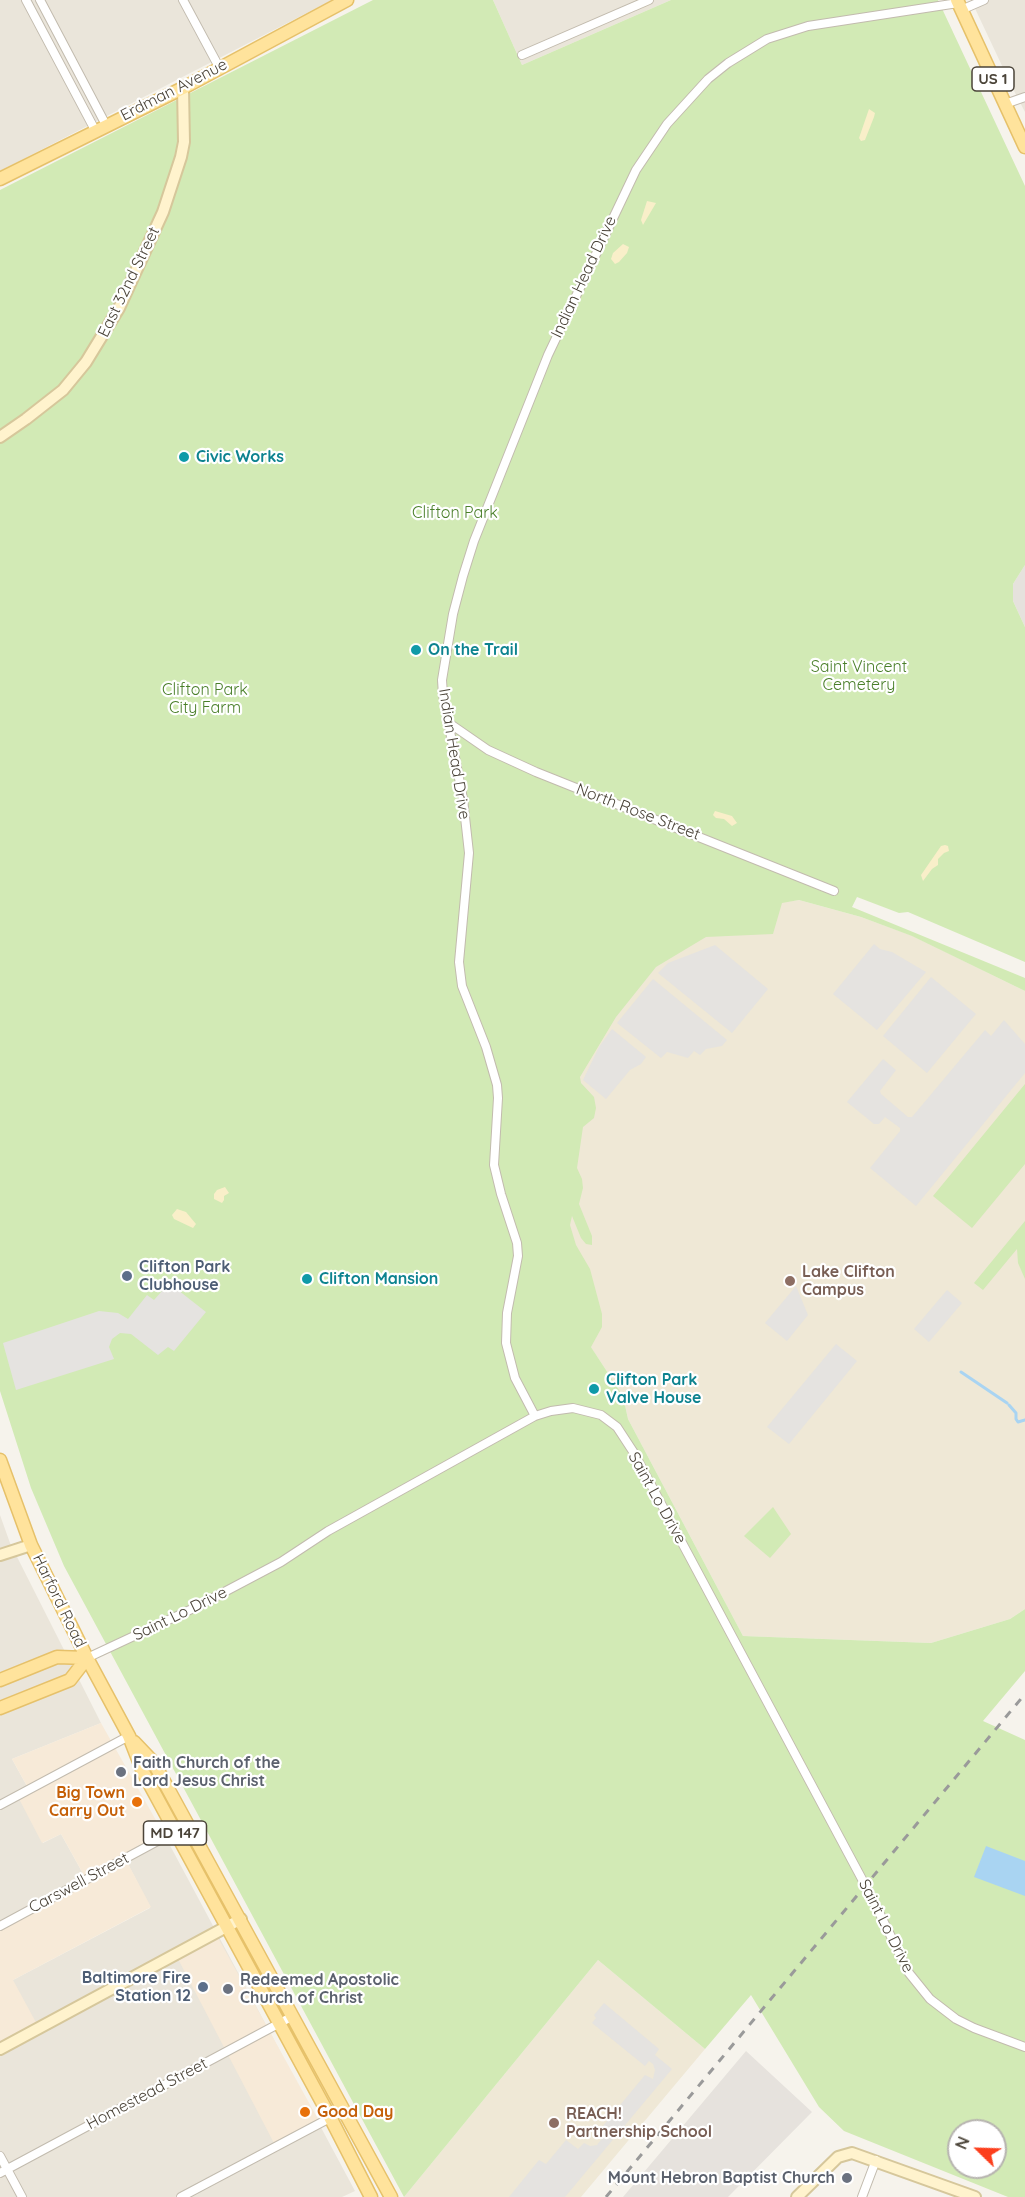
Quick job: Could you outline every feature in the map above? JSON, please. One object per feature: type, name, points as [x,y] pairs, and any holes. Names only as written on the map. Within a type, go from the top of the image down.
[{"type":"main road","name":"Erdman Avenue","points":[[0,179],[100,127],[183,88],[346,0]]},
{"type":"main road","name":"US 1","points":[[959,4],[1025,147]]},
{"type":"main road","name":"Harford Road","points":[[0,1460],[31,1545],[129,1736],[143,1772],[371,2197]]},
{"type":"main road","points":[[0,1680],[57,1657],[87,1658]]},
{"type":"main road","points":[[0,1708],[70,1680],[87,1658]]},
{"type":"main road","name":"Harford Road","points":[[129,1736],[154,1763],[189,1824],[391,2197]]},
{"type":"street","points":[[26,0],[100,127]]},
{"type":"street","points":[[40,0],[100,127]]},
{"type":"street","points":[[183,0],[219,67]]},
{"type":"street","points":[[522,55],[649,0]]},
{"type":"street","name":"Indian Head Drive","points":[[535,1416],[515,1378],[506,1343],[507,1313],[518,1256],[517,1243],[494,1165],[498,1098],[496,1085],[486,1047],[465,998],[460,975],[459,946],[468,853],[463,799],[443,695],[443,662],[453,614],[474,541],[553,345],[636,170],[667,124],[708,79],[728,63],[767,39],[808,26],[984,0]]},
{"type":"street","name":"East 32nd Street","points":[[0,436],[47,403],[69,383],[97,346],[119,308],[163,212],[181,157],[184,142],[183,88]]},
{"type":"street","points":[[1005,104],[1025,97]]},
{"type":"street","name":"North Rose Street","points":[[448,723],[468,738],[510,761],[834,891]]},
{"type":"street","name":"Saint Lo Drive","points":[[87,1658],[194,1608],[281,1562],[338,1526],[535,1416],[561,1409],[584,1409],[607,1419],[622,1435],[871,1896],[909,1973],[930,1999],[956,2019],[1025,2047]]},
{"type":"street","points":[[0,1555],[31,1545]]},
{"type":"street","points":[[0,1805],[129,1736]]},
{"type":"street","name":"Carswell Street","points":[[0,1926],[189,1824]]},
{"type":"street","points":[[0,2049],[241,1919]]},
{"type":"street","name":"Homestead Street","points":[[4,2171],[293,2016]]},
{"type":"street","points":[[181,2197],[345,2110]]},
{"type":"street","points":[[797,2197],[838,2157],[846,2153],[855,2153],[876,2160],[953,2193],[975,2197]]},
{"type":"street","points":[[0,2156],[4,2171],[22,2197]]},
{"type":"street","points":[[862,2197],[876,2160]]},
{"type":"shaded area","points":[[0,0],[332,0],[0,171]]},
{"type":"shaded area","points":[[493,0],[671,0],[522,65]]},
{"type":"shaded area","points":[[971,0],[1025,0],[1025,112],[1013,89]]},
{"type":"shaded area","points":[[1025,565],[1025,627],[1013,601],[1013,584]]},
{"type":"shaded area","name":"Lake Clifton Campus","points":[[799,900],[861,917],[913,936],[1025,991],[1025,1609],[1010,1619],[931,1643],[743,1636],[628,1419],[623,1396],[568,1312],[561,1003],[745,907]]},
{"type":"shaded area","points":[[874,944],[926,972],[877,1030],[833,994]]},
{"type":"shaded area","points":[[715,945],[768,989],[732,1033],[658,973],[668,963]]},
{"type":"shaded area","points":[[931,977],[976,1014],[927,1073],[883,1036]]},
{"type":"shaded area","points":[[653,979],[727,1040],[722,1046],[706,1049],[700,1055],[694,1051],[688,1058],[667,1052],[661,1058],[617,1023]]},
{"type":"shaded area","points":[[1004,1020],[1025,1044],[1025,1073],[916,1206],[870,1168],[900,1128],[885,1117],[879,1124],[874,1124],[847,1102],[883,1059],[896,1070],[880,1091],[881,1094],[908,1117],[912,1117],[985,1030],[991,1036]]},
{"type":"shaded area","points":[[612,1029],[646,1057],[641,1064],[630,1070],[606,1099],[583,1080],[599,1047]]},
{"type":"shaded area","points":[[169,1283],[206,1312],[174,1351],[168,1347],[158,1355],[131,1334],[120,1333],[112,1339],[109,1347],[114,1359],[16,1390],[3,1343],[99,1311],[118,1313],[128,1319],[147,1295],[154,1300]]},
{"type":"shaded area","points":[[796,1286],[808,1315],[787,1341],[765,1323]]},
{"type":"shaded area","points":[[947,1290],[962,1303],[929,1342],[914,1329]]},
{"type":"shaded area","points":[[836,1344],[857,1361],[789,1444],[767,1427]]},
{"type":"shaded area","points":[[0,1515],[10,1543],[101,1723],[12,1759],[28,1788],[43,1843],[61,1834],[86,1879],[0,1925]]},
{"type":"shaded area","points":[[101,1723],[166,1838],[125,1858],[151,1907],[13,1980],[39,2028],[0,2048],[0,1925],[86,1879],[61,1834],[42,1843],[17,1795],[28,1788],[12,1759]]},
{"type":"shaded area","points":[[166,1838],[355,2191],[342,2197],[0,2197],[0,2048],[13,1980],[150,1908],[125,1858]]},
{"type":"shaded area","points":[[216,1934],[319,2121],[275,2145],[177,1957]]},
{"type":"shaded area","name":"REACH! Partnership School","points":[[598,1960],[705,2049],[581,2197],[404,2197]]},
{"type":"shaded area","points":[[604,2003],[659,2049],[655,2055],[672,2069],[565,2197],[509,2197],[539,2160],[546,2164],[566,2140],[578,2149],[584,2143],[590,2146],[597,2145],[603,2137],[597,2133],[645,2075],[653,2079],[655,2070],[653,2064],[649,2061],[645,2066],[592,2023],[596,2018],[594,2015]]},
{"type":"shaded area","points":[[746,2051],[812,2112],[728,2197],[623,2197]]},
{"type":"green space","name":"Clifton Park","points":[[373,0],[493,0],[522,65],[671,0],[938,0],[1025,186],[1025,565],[1013,584],[1013,601],[1025,627],[1025,962],[908,912],[899,913],[857,897],[852,907],[1025,978],[1025,991],[912,936],[861,917],[799,900],[782,903],[773,934],[706,937],[656,967],[616,1017],[580,1077],[581,1083],[594,1097],[596,1108],[594,1118],[583,1127],[577,1168],[583,1188],[579,1204],[592,1236],[592,1245],[586,1244],[581,1238],[572,1216],[570,1225],[576,1245],[590,1269],[602,1314],[602,1327],[591,1347],[623,1396],[628,1419],[743,1636],[931,1643],[1010,1619],[1025,1609],[1025,1671],[983,1721],[1025,1740],[1025,2197],[1008,2197],[963,2179],[1007,2179],[1007,2119],[947,2119],[947,2172],[844,2131],[819,2107],[751,1995],[705,2049],[598,1960],[404,2197],[64,1566],[31,1488],[0,1391],[0,190]]},
{"type":"green space","points":[[1025,1084],[1025,1164],[972,1228],[933,1196]]},
{"type":"green space","points":[[1025,1221],[1025,1279],[1018,1263],[1017,1249],[983,1290],[974,1283]]},
{"type":"green space","points":[[773,1507],[791,1534],[770,1558],[744,1536]]},
{"type":"sand","points":[[869,109],[875,113],[874,117],[865,140],[861,141],[859,138]]},
{"type":"sand","points":[[647,201],[656,203],[643,225],[641,220]]},
{"type":"sand","points":[[623,244],[629,247],[627,253],[615,264],[611,259],[613,253]]},
{"type":"sand","points":[[715,811],[732,816],[737,823],[732,826],[724,819],[716,818],[713,815]]},
{"type":"sand","points":[[941,846],[948,846],[949,851],[938,859],[938,865],[923,881],[921,875]]},
{"type":"sand","points":[[225,1187],[229,1193],[224,1196],[222,1203],[214,1199],[217,1190]]},
{"type":"sand","points":[[177,1209],[186,1212],[196,1224],[193,1228],[174,1219],[172,1215]]},
{"type":"water","points":[[986,1846],[1025,1861],[1025,1896],[974,1877]]},
{"type":"waterway","points":[[961,1372],[1007,1403]]},
{"type":"waterway","points":[[1009,1405],[1016,1413],[1018,1422],[1025,1420]]},
{"type":"railway","points":[[606,2197],[1025,1694]]},
{"type":"place","name":"Civic Works","points":[[184,457]]},
{"type":"place","name":"On the Trail","points":[[416,650]]},
{"type":"place","name":"Clifton Park Clubhouse","points":[[127,1276]]},
{"type":"place","name":"Clifton Mansion","points":[[307,1279]]},
{"type":"place","name":"Lake Clifton Campus","points":[[790,1281]]},
{"type":"place","name":"Clifton Park Valve House","points":[[594,1389]]},
{"type":"place","name":"Faith Church of the Lord Jesus Christ","points":[[121,1772]]},
{"type":"place","name":"Big Town Carry Out","points":[[137,1802]]},
{"type":"place","name":"Baltimore Fire Station 12","points":[[203,1987]]},
{"type":"place","name":"Redeemed Apostolic Church of Christ","points":[[228,1989]]},
{"type":"place","name":"Good Day","points":[[305,2112]]},
{"type":"place","name":"REACH! Partnership School","points":[[554,2123]]},
{"type":"place","name":"Mount Hebron Baptist Church","points":[[847,2178]]},
{"type":"park label","name":"Saint Vincent Cemetery","points":[[859,676]]},
{"type":"park label","name":"Clifton Park City Farm","points":[[205,699]]}]
